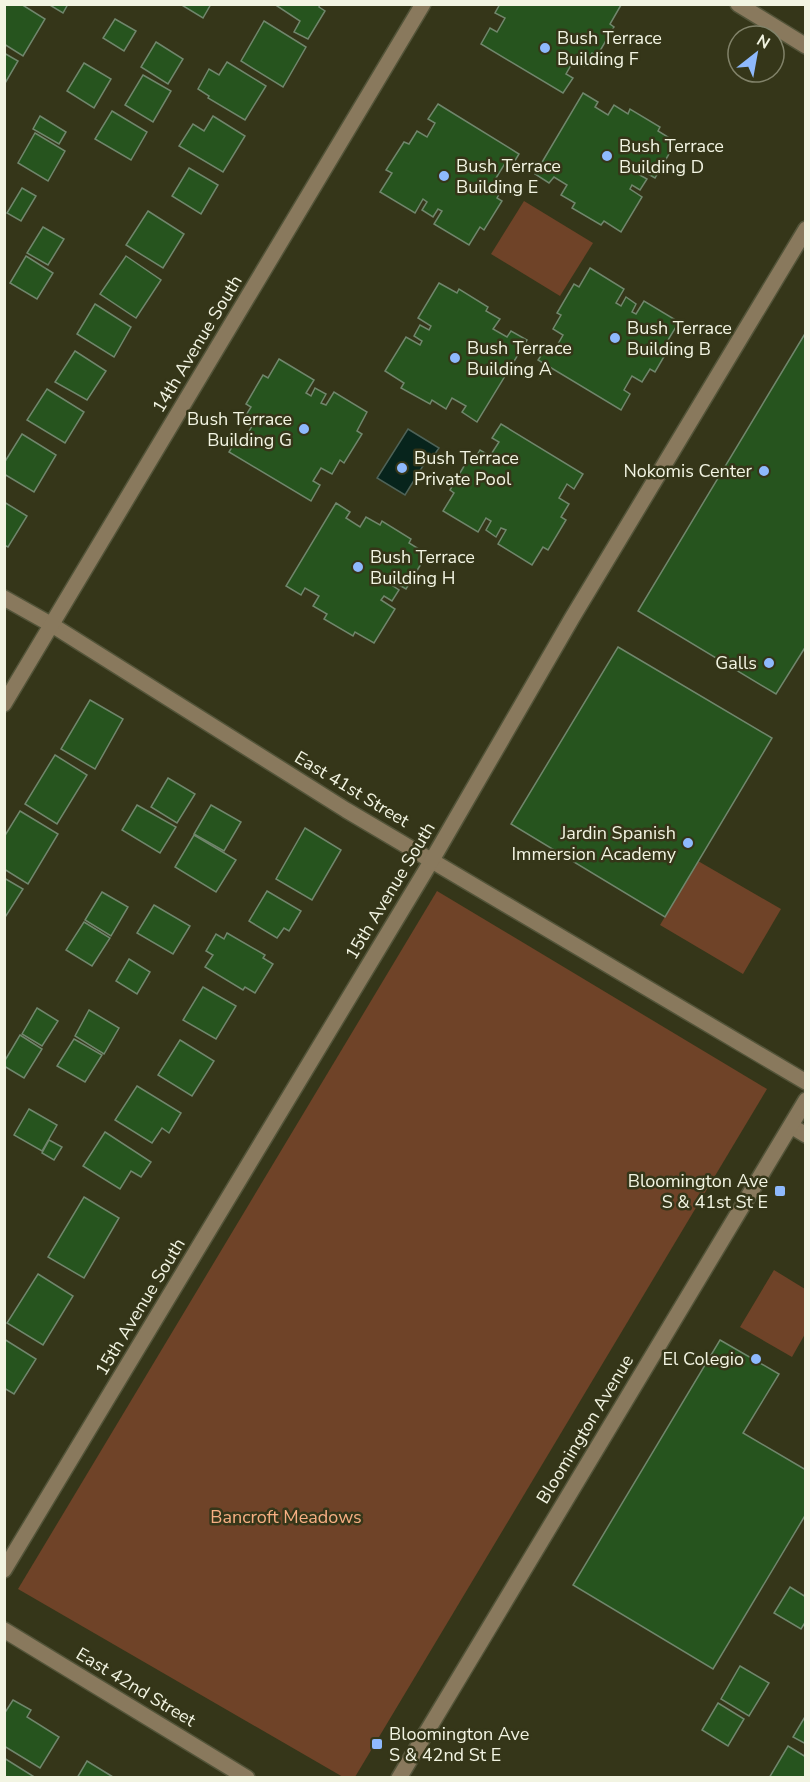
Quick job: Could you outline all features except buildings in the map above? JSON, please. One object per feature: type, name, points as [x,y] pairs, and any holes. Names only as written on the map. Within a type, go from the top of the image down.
[{"type":"street","name":"14th Avenue South","points":[[4,704],[423,4]]},
{"type":"street","points":[[738,4],[806,46]]},
{"type":"street","name":"15th Avenue South","points":[[4,1570],[432,860],[573,618],[709,392],[745,327],[806,229]]},
{"type":"street","name":"East 41st Street","points":[[4,598],[52,625],[346,810],[806,1082]]},
{"type":"street","name":"Bloomington Avenue","points":[[399,1778],[806,1100]]},
{"type":"street","points":[[791,1126],[806,1135]]},
{"type":"street","name":"East 42nd Street","points":[[4,1630],[247,1778]]},
{"type":"green space","points":[[524,201],[593,243],[560,296],[491,254]]},
{"type":"green space","points":[[698,861],[781,909],[743,974],[660,925]]},
{"type":"green space","name":"Bancroft Meadows","points":[[437,891],[767,1089],[355,1777],[343,1777],[18,1589]]},
{"type":"green space","points":[[774,1270],[805,1289],[805,1334],[792,1357],[740,1327]]},
{"type":"water","name":"Bush Terrace Private Pool","points":[[408,429],[439,448],[432,458],[429,456],[405,495],[377,478]]},
{"type":"place","name":"Bush Terrace Building F","points":[[545,48]]},
{"type":"place","name":"Bush Terrace Building D","points":[[607,156]]},
{"type":"place","name":"Bush Terrace Building E","points":[[444,176]]},
{"type":"place","name":"Bush Terrace Building B","points":[[615,338]]},
{"type":"place","name":"Bush Terrace Building A","points":[[455,358]]},
{"type":"place","name":"Bush Terrace Building G","points":[[304,429]]},
{"type":"place","name":"Bush Terrace Private Pool","points":[[402,468]]},
{"type":"place","name":"Nokomis Center","points":[[764,471]]},
{"type":"place","name":"Bush Terrace Building H","points":[[358,567]]},
{"type":"place","name":"Galls","points":[[769,663]]},
{"type":"place","name":"Jardin Spanish Immersion Academy","points":[[688,843]]},
{"type":"place","name":"Bloomington Ave S & 41st St E","points":[[780,1191]]},
{"type":"place","name":"El Colegio","points":[[756,1359]]},
{"type":"place","name":"Bloomington Ave S & 42nd St E","points":[[377,1744]]}]
